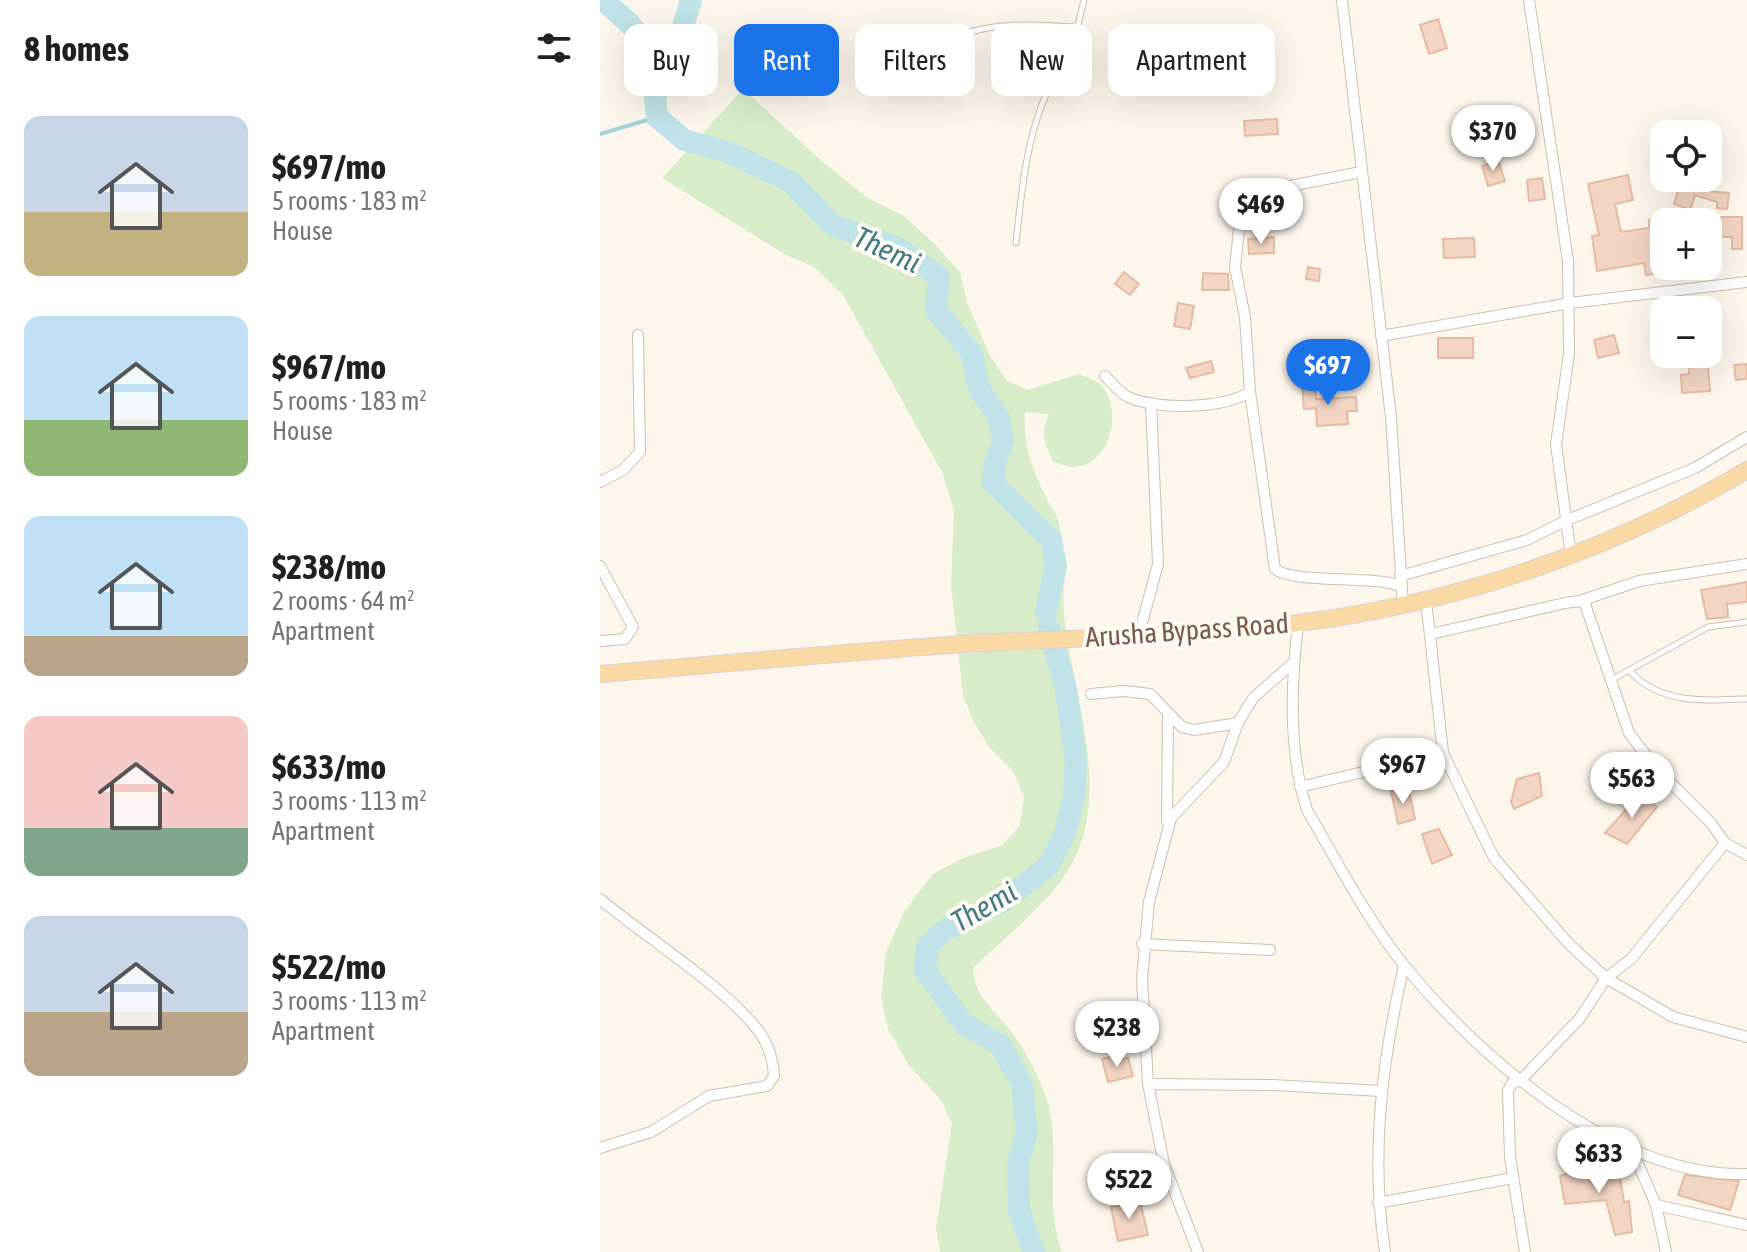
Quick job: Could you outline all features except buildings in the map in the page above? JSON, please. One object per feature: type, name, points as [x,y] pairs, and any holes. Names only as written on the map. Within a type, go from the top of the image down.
[{"type":"main road","name":"Arusha Bypass Road","points":[[600,674],[943,646],[1298,624],[1403,606],[1571,556],[1650,523],[1747,470]]},
{"type":"street","points":[[1342,0],[1395,462],[1403,606]]},
{"type":"street","points":[[1529,0],[1562,206],[1570,303],[1569,354],[1556,444],[1571,556]]},
{"type":"street","points":[[1361,172],[1275,189],[1257,200],[1239,230],[1235,267],[1248,340],[1250,392],[1275,569],[1294,576],[1400,581],[1527,540],[1565,521],[1695,468],[1747,437]]},
{"type":"street","points":[[1381,336],[1570,303],[1747,282]]},
{"type":"street","points":[[600,482],[623,470],[640,452],[638,335]]},
{"type":"street","points":[[1105,376],[1126,396],[1151,403],[1225,404],[1250,392]]},
{"type":"street","points":[[1139,634],[1158,564],[1151,403]]},
{"type":"street","points":[[1431,634],[1580,601],[1639,581],[1747,564]]},
{"type":"street","points":[[600,566],[633,627],[625,639],[600,641]]},
{"type":"street","points":[[1426,600],[1443,753],[1494,858],[1568,943],[1606,978],[1673,1017],[1747,1037]]},
{"type":"street","points":[[1580,601],[1590,612],[1629,733],[1655,767],[1711,823],[1725,843],[1747,855]]},
{"type":"street","points":[[1298,624],[1293,663],[1295,742],[1300,787],[1307,810],[1404,965],[1520,1081],[1581,1124],[1632,1150],[1684,1165],[1747,1174]]},
{"type":"street","points":[[1198,1252],[1164,1164],[1148,1084],[1142,944],[1167,831],[1177,808],[1224,762],[1238,723],[1253,698],[1293,663]]},
{"type":"street","points":[[1091,694],[1150,694],[1182,727],[1194,730],[1238,723]]},
{"type":"street","points":[[1167,831],[1168,713]]},
{"type":"street","points":[[1300,787],[1443,753]]},
{"type":"street","points":[[1525,1252],[1513,1178],[1508,1091],[1512,1083],[1520,1081],[1580,1018],[1606,978],[1631,959],[1725,843]]},
{"type":"street","points":[[600,899],[736,1008],[759,1031],[768,1048],[774,1076],[767,1086],[709,1096],[651,1132],[600,1148]]},
{"type":"street","points":[[1142,944],[1270,950]]},
{"type":"street","points":[[1385,1252],[1378,1203],[1381,1091],[1404,965]]},
{"type":"street","points":[[1148,1084],[1273,1085],[1381,1091]]},
{"type":"street","points":[[1632,1150],[1656,1205],[1666,1252]]},
{"type":"street","points":[[1378,1203],[1513,1178]]},
{"type":"street","points":[[1656,1205],[1747,1225]]},
{"type":"lane","points":[[1078,24],[1084,0]]},
{"type":"lane","points":[[1003,24],[1023,24]]},
{"type":"lane","points":[[1016,243],[1025,171],[1036,124],[1048,96]]},
{"type":"lane","points":[[1610,681],[1708,627],[1747,622]]},
{"type":"lane","points":[[1630,671],[1640,683],[1657,692],[1713,701],[1747,699]]},
{"type":"green space","points":[[737,96],[751,96],[824,163],[868,198],[904,216],[936,245],[960,272],[967,302],[990,356],[1007,381],[1028,390],[1079,374],[1100,384],[1108,397],[1112,422],[1104,448],[1086,464],[1073,467],[1054,462],[1048,450],[1044,433],[1049,414],[1025,412],[1025,435],[1030,457],[1061,533],[1065,623],[1088,758],[1090,793],[1086,826],[1075,858],[1056,887],[1027,919],[973,968],[982,996],[1023,1049],[1047,1100],[1053,1138],[1054,1214],[1062,1252],[940,1252],[936,1229],[952,1123],[941,1100],[908,1064],[888,1029],[881,997],[886,952],[905,910],[933,874],[963,858],[1003,845],[1020,825],[1024,797],[1013,771],[989,747],[973,721],[963,695],[951,586],[954,510],[942,472],[843,295],[814,267],[784,254],[662,178]]},
{"type":"waterway","points":[[603,0],[630,24]]},
{"type":"waterway","name":"Themi","points":[[691,0],[669,72],[655,96],[657,117],[684,140],[728,152],[791,182],[834,226],[896,247],[939,276],[936,310],[972,354],[979,389],[999,418],[1003,441],[995,463],[993,483],[1051,540],[1056,566],[1046,612]]},
{"type":"waterway","points":[[600,134],[657,117]]},
{"type":"waterway","name":"Themi","points":[[1034,1252],[1019,1211],[1018,1162],[1027,1132],[1022,1084],[1001,1046],[963,1023],[925,970],[927,947],[943,931],[1002,902],[1049,865],[1065,832],[1074,796],[1076,762],[1066,689],[1049,628]]}]
